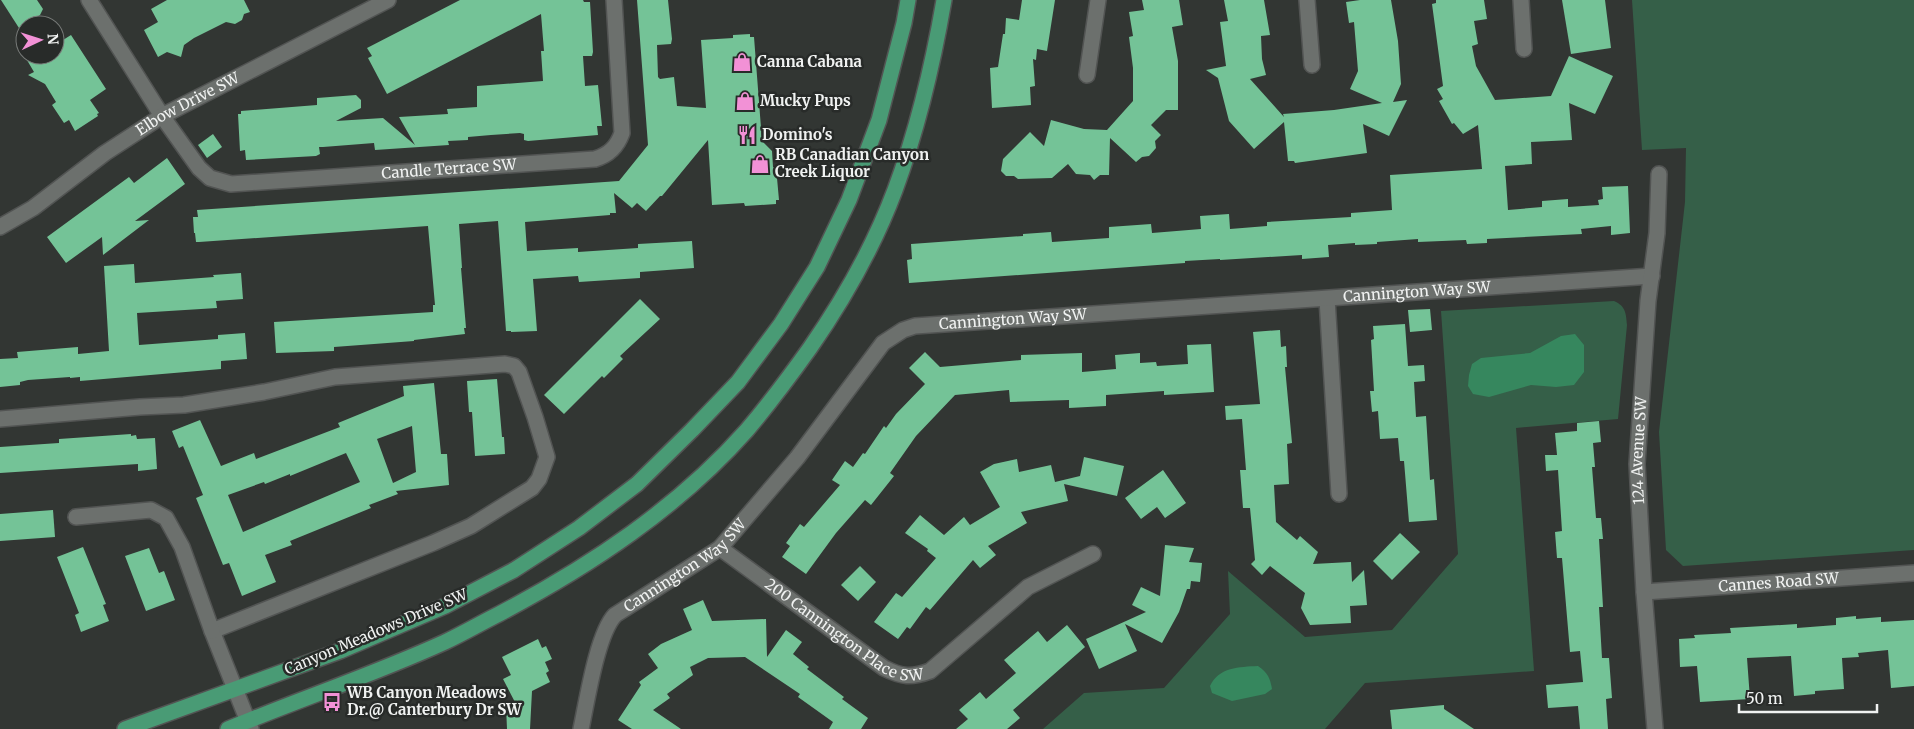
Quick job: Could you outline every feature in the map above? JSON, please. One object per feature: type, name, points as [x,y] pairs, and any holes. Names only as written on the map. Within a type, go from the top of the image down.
[{"type":"main road","name":"Canyon Meadows Drive SW","points":[[125,729],[340,651],[446,606],[514,570],[579,528],[637,484],[738,382],[781,324],[818,267],[849,200],[879,120],[904,23],[908,0]]},
{"type":"main road","points":[[228,729],[249,725],[446,641],[523,601],[593,560],[647,522],[695,482],[746,430],[788,379],[833,315],[870,248],[895,191],[919,119],[944,0]]},
{"type":"street","name":"Candle Terrace SW","points":[[89,0],[162,116],[199,168],[210,178],[231,184],[603,157],[615,147],[622,133],[614,0]]},
{"type":"street","name":"Elbow Drive SW","points":[[0,227],[33,208],[105,153],[162,116],[388,0]]},
{"type":"street","points":[[1087,75],[1098,0]]},
{"type":"street","points":[[1307,0],[1312,65]]},
{"type":"street","points":[[1521,0],[1524,50]]},
{"type":"street","name":"124 Avenue SW","points":[[1655,729],[1644,592],[1637,464],[1648,301],[1657,233],[1659,174]]},
{"type":"street","name":"Cannington Way SW","points":[[581,729],[600,646],[609,622],[615,615],[720,548],[797,458],[883,343],[903,330],[925,325],[1652,276]]},
{"type":"street","points":[[1326,298],[1339,494]]},
{"type":"street","points":[[0,419],[184,405],[264,392],[335,377],[505,364],[514,366],[519,372],[535,417],[546,456],[538,479],[532,488],[471,526],[433,543],[212,631]]},
{"type":"street","points":[[76,517],[151,510],[166,518],[182,547],[212,631],[249,725]]},
{"type":"street","name":"200 Cannington Place SW","points":[[720,548],[884,668],[903,676],[930,671],[1028,588],[1093,554]]},
{"type":"street","name":"Cannes Road SW","points":[[1644,592],[1914,573]]},
{"type":"shaded area","points":[[1632,0],[1914,0],[1914,550],[1683,566],[1666,550],[1659,432],[1685,202],[1686,148],[1642,150]]},
{"type":"shaded area","points":[[1614,301],[1623,308],[1626,314],[1627,325],[1618,419],[1516,428],[1534,671],[1365,683],[1325,729],[1043,729],[1084,693],[1164,688],[1230,614],[1228,571],[1305,637],[1392,630],[1458,554],[1441,311]]},
{"type":"shaded area","points":[[1575,334],[1584,345],[1584,372],[1574,385],[1556,387],[1531,385],[1489,397],[1473,394],[1468,386],[1472,364],[1481,358],[1530,353],[1561,336]]},
{"type":"shaded area","points":[[1258,666],[1266,673],[1272,689],[1265,694],[1232,701],[1212,693],[1210,686],[1224,672],[1230,669]]},
{"type":"building","points":[[1,0],[37,0],[43,9],[40,15],[15,15],[15,22]]},
{"type":"building","points":[[167,0],[244,0],[250,12],[244,14],[242,20],[235,24],[226,22],[194,38],[184,45],[181,57],[167,52],[158,57],[144,30],[158,22],[151,9]]},
{"type":"building","points":[[460,0],[583,0],[584,2],[590,2],[593,52],[592,56],[583,56],[585,86],[598,85],[602,126],[597,126],[598,135],[528,141],[524,140],[524,134],[520,133],[468,137],[468,140],[448,141],[449,145],[375,150],[374,143],[319,147],[320,154],[316,156],[246,160],[245,150],[240,151],[238,114],[241,114],[241,111],[317,105],[317,98],[356,95],[361,100],[361,108],[336,121],[383,118],[415,145],[399,117],[448,114],[447,109],[477,107],[477,86],[543,81],[541,51],[544,51],[541,14],[387,94],[368,58],[372,56],[367,48]]},
{"type":"building","points":[[637,0],[668,0],[672,39],[671,44],[657,45],[658,77],[660,79],[674,77],[677,106],[706,108],[701,40],[733,38],[733,35],[750,34],[750,37],[754,37],[762,141],[772,151],[773,167],[776,167],[779,200],[776,200],[776,204],[745,206],[744,203],[712,205],[708,140],[662,196],[646,211],[637,203],[632,208],[614,193],[616,213],[610,213],[610,215],[525,222],[527,251],[578,248],[578,252],[638,248],[638,244],[692,241],[694,268],[640,272],[640,278],[579,282],[578,276],[533,279],[537,331],[511,332],[506,331],[498,221],[459,224],[465,334],[414,341],[334,347],[334,351],[276,353],[274,322],[433,312],[433,305],[435,305],[428,226],[196,242],[193,217],[198,217],[197,210],[619,181],[648,145]]},
{"type":"building","points":[[1022,0],[1055,0],[1047,51],[1037,49],[1036,60],[1033,59],[1035,86],[1030,87],[1031,105],[992,108],[990,68],[998,67],[1003,34],[1005,34],[1006,18],[1019,20]]},
{"type":"building","points":[[1142,0],[1179,0],[1183,25],[1172,27],[1178,61],[1178,110],[1166,110],[1151,125],[1161,135],[1155,141],[1156,148],[1149,156],[1142,157],[1136,162],[1110,138],[1109,175],[1100,175],[1094,180],[1090,175],[1076,174],[1068,164],[1052,178],[1018,179],[1014,176],[1006,176],[1001,171],[1003,159],[1030,132],[1044,146],[1051,120],[1084,129],[1107,130],[1133,101],[1133,68],[1129,37],[1133,36],[1129,12],[1144,10]]},
{"type":"building","points":[[1224,0],[1264,0],[1270,35],[1261,36],[1262,59],[1266,75],[1250,79],[1284,117],[1283,114],[1334,110],[1382,103],[1350,89],[1358,71],[1354,22],[1349,23],[1346,2],[1391,0],[1398,41],[1401,84],[1393,102],[1407,100],[1389,136],[1363,124],[1367,153],[1295,163],[1294,161],[1288,161],[1284,122],[1254,149],[1229,121],[1218,78],[1206,70],[1226,66],[1220,22],[1228,21]]},
{"type":"building","points":[[1436,0],[1484,0],[1487,19],[1474,21],[1478,44],[1472,46],[1476,66],[1495,100],[1551,96],[1569,56],[1613,76],[1595,114],[1569,103],[1572,140],[1531,142],[1532,164],[1505,166],[1508,210],[1542,207],[1542,201],[1568,199],[1568,207],[1599,205],[1598,200],[1603,199],[1602,187],[1628,186],[1630,233],[1611,235],[1611,226],[1581,229],[1582,234],[1487,239],[1487,243],[1467,244],[1466,240],[1418,242],[1418,239],[1377,242],[1377,244],[1355,245],[1355,243],[1328,245],[1329,257],[1302,259],[1302,255],[1185,261],[1185,263],[909,283],[907,260],[912,259],[911,244],[1023,236],[1023,234],[1051,232],[1052,242],[1109,238],[1109,227],[1151,224],[1152,233],[1201,229],[1200,216],[1229,214],[1230,229],[1267,226],[1267,222],[1351,217],[1351,213],[1392,210],[1390,175],[1482,169],[1478,125],[1463,134],[1454,123],[1452,124],[1439,101],[1443,99],[1437,89],[1443,86],[1432,4],[1436,3]]},
{"type":"building","points":[[1562,0],[1605,0],[1611,48],[1571,54]]},
{"type":"building","points":[[71,35],[106,89],[90,100],[99,113],[97,114],[98,116],[75,131],[69,120],[64,123],[52,105],[56,102],[45,84],[28,75],[34,72],[30,65],[65,65],[65,39]]},
{"type":"building","points":[[213,134],[222,147],[207,158],[198,145]]},
{"type":"building","points":[[167,158],[185,184],[135,221],[149,220],[103,255],[102,237],[66,263],[47,237],[129,177],[134,183]]},
{"type":"building","points":[[134,264],[135,283],[241,273],[243,299],[216,301],[217,308],[137,313],[139,345],[218,339],[218,335],[245,333],[247,359],[221,361],[221,369],[80,381],[80,377],[28,380],[20,382],[20,385],[0,387],[0,359],[18,358],[17,352],[78,347],[78,354],[109,351],[104,266]]},
{"type":"building","points":[[640,299],[660,319],[620,356],[623,359],[604,378],[602,376],[564,414],[544,395]]},
{"type":"building","points":[[1430,309],[1432,330],[1410,332],[1408,310]]},
{"type":"building","points":[[1405,324],[1408,366],[1424,365],[1425,381],[1414,382],[1416,417],[1426,416],[1430,480],[1434,479],[1437,520],[1409,522],[1404,461],[1400,461],[1398,438],[1380,439],[1378,411],[1372,412],[1370,391],[1374,391],[1371,340],[1374,339],[1373,326]]},
{"type":"building","points":[[1280,330],[1281,347],[1286,346],[1287,367],[1285,367],[1292,443],[1287,444],[1289,484],[1274,485],[1276,522],[1297,540],[1300,536],[1318,552],[1313,564],[1351,562],[1352,582],[1364,570],[1367,605],[1350,606],[1351,623],[1310,625],[1301,608],[1305,593],[1270,566],[1262,575],[1251,564],[1255,560],[1250,508],[1243,508],[1240,470],[1246,470],[1242,419],[1226,420],[1225,406],[1260,404],[1253,332]]},
{"type":"building","points":[[1211,344],[1214,392],[1164,395],[1164,391],[1106,395],[1106,406],[1069,408],[1069,400],[1010,402],[1009,390],[955,395],[916,436],[890,473],[894,476],[871,505],[865,500],[836,533],[806,574],[782,557],[790,546],[786,543],[800,524],[804,527],[840,485],[832,480],[845,461],[853,467],[863,453],[865,454],[884,426],[886,428],[896,414],[925,384],[909,368],[925,352],[940,367],[1021,360],[1021,355],[1082,353],[1082,372],[1116,369],[1115,355],[1140,353],[1140,363],[1156,362],[1157,366],[1188,364],[1187,345]]},
{"type":"building","points":[[497,379],[505,454],[475,456],[472,412],[469,412],[467,381]]},
{"type":"building","points":[[434,383],[441,454],[447,454],[449,485],[396,491],[398,494],[369,505],[371,508],[290,541],[292,545],[265,555],[276,582],[242,596],[229,563],[223,565],[196,498],[203,495],[183,446],[179,448],[172,431],[200,420],[221,466],[254,453],[256,459],[340,427],[338,423],[404,396],[403,386]],"holes":[[[412,426],[416,472],[393,483],[377,439]],[[346,453],[360,482],[243,532],[228,495],[290,474],[290,476]]]},
{"type":"building","points":[[1599,421],[1601,442],[1593,443],[1595,467],[1592,467],[1596,518],[1601,518],[1603,539],[1599,539],[1603,607],[1599,607],[1602,658],[1609,658],[1612,698],[1606,699],[1608,729],[1580,729],[1578,706],[1548,708],[1546,685],[1583,682],[1580,651],[1570,652],[1562,558],[1557,558],[1555,532],[1562,531],[1558,470],[1546,471],[1545,455],[1557,455],[1555,433],[1577,431],[1577,423]]},
{"type":"building","points":[[131,434],[131,436],[136,435],[137,439],[155,438],[157,469],[138,471],[138,464],[0,473],[0,447],[59,443],[59,439]]},
{"type":"building","points":[[1084,457],[1124,466],[1117,496],[1064,484],[1068,501],[1021,512],[1027,523],[988,546],[996,555],[980,568],[973,560],[930,610],[926,607],[910,629],[907,627],[898,639],[874,622],[896,593],[902,597],[936,558],[927,551],[928,549],[905,533],[920,515],[944,535],[964,517],[970,525],[1000,507],[980,472],[994,464],[1017,459],[1019,472],[1051,465],[1055,482],[1080,476]]},
{"type":"building","points":[[1163,470],[1186,503],[1165,518],[1157,507],[1141,519],[1125,498]]},
{"type":"building","points":[[53,510],[55,537],[0,541],[0,514]]},
{"type":"building","points":[[1400,533],[1420,552],[1392,580],[1373,561]]},
{"type":"building","points":[[1165,545],[1194,548],[1189,562],[1202,563],[1200,582],[1191,581],[1190,589],[1187,589],[1179,612],[1162,643],[1125,624],[1137,651],[1099,669],[1086,639],[1146,612],[1132,605],[1141,587],[1160,596]]},
{"type":"building","points":[[83,547],[106,604],[103,605],[109,621],[81,632],[75,615],[79,613],[57,557]]},
{"type":"building","points":[[149,548],[159,573],[164,571],[175,600],[146,611],[125,556]]},
{"type":"building","points":[[860,566],[876,582],[858,601],[841,585]]},
{"type":"building","points":[[703,600],[712,621],[766,619],[767,657],[786,630],[802,642],[793,654],[809,667],[807,669],[844,697],[842,699],[868,718],[861,729],[829,729],[833,722],[798,697],[800,694],[745,657],[708,658],[690,667],[693,675],[667,694],[670,698],[653,710],[681,729],[632,729],[618,720],[641,685],[639,682],[658,668],[648,654],[661,644],[692,630],[683,609]]},
{"type":"building","points":[[1856,616],[1856,619],[1881,617],[1881,622],[1914,620],[1914,686],[1891,688],[1888,650],[1858,653],[1859,657],[1842,658],[1844,689],[1815,691],[1815,694],[1794,696],[1791,656],[1747,658],[1750,699],[1700,702],[1697,666],[1680,667],[1679,639],[1695,638],[1694,635],[1731,633],[1730,628],[1797,624],[1797,628],[1836,625],[1836,618]]},
{"type":"building","points":[[1067,625],[1085,647],[1013,710],[1020,718],[1007,729],[956,729],[968,719],[959,710],[980,692],[986,699],[1016,673],[1004,660],[1038,631],[1047,642]]},
{"type":"building","points":[[538,639],[542,648],[546,646],[552,659],[545,662],[549,671],[546,673],[550,682],[532,691],[530,729],[507,729],[506,706],[517,706],[503,679],[511,675],[502,657]]},
{"type":"building","points":[[1444,705],[1444,709],[1474,729],[1392,729],[1390,710]]},
{"type":"place","name":"Canna Cabana","points":[[742,62]]},
{"type":"place","name":"Mucky Pups","points":[[745,101]]},
{"type":"place","name":"Domino's","points":[[747,135]]},
{"type":"place","name":"RB Canadian Canyon Creek Liquor","points":[[760,164]]},
{"type":"place","name":"WB Canyon Meadows Dr.@ Canterbury Dr SW","points":[[332,702]]}]
